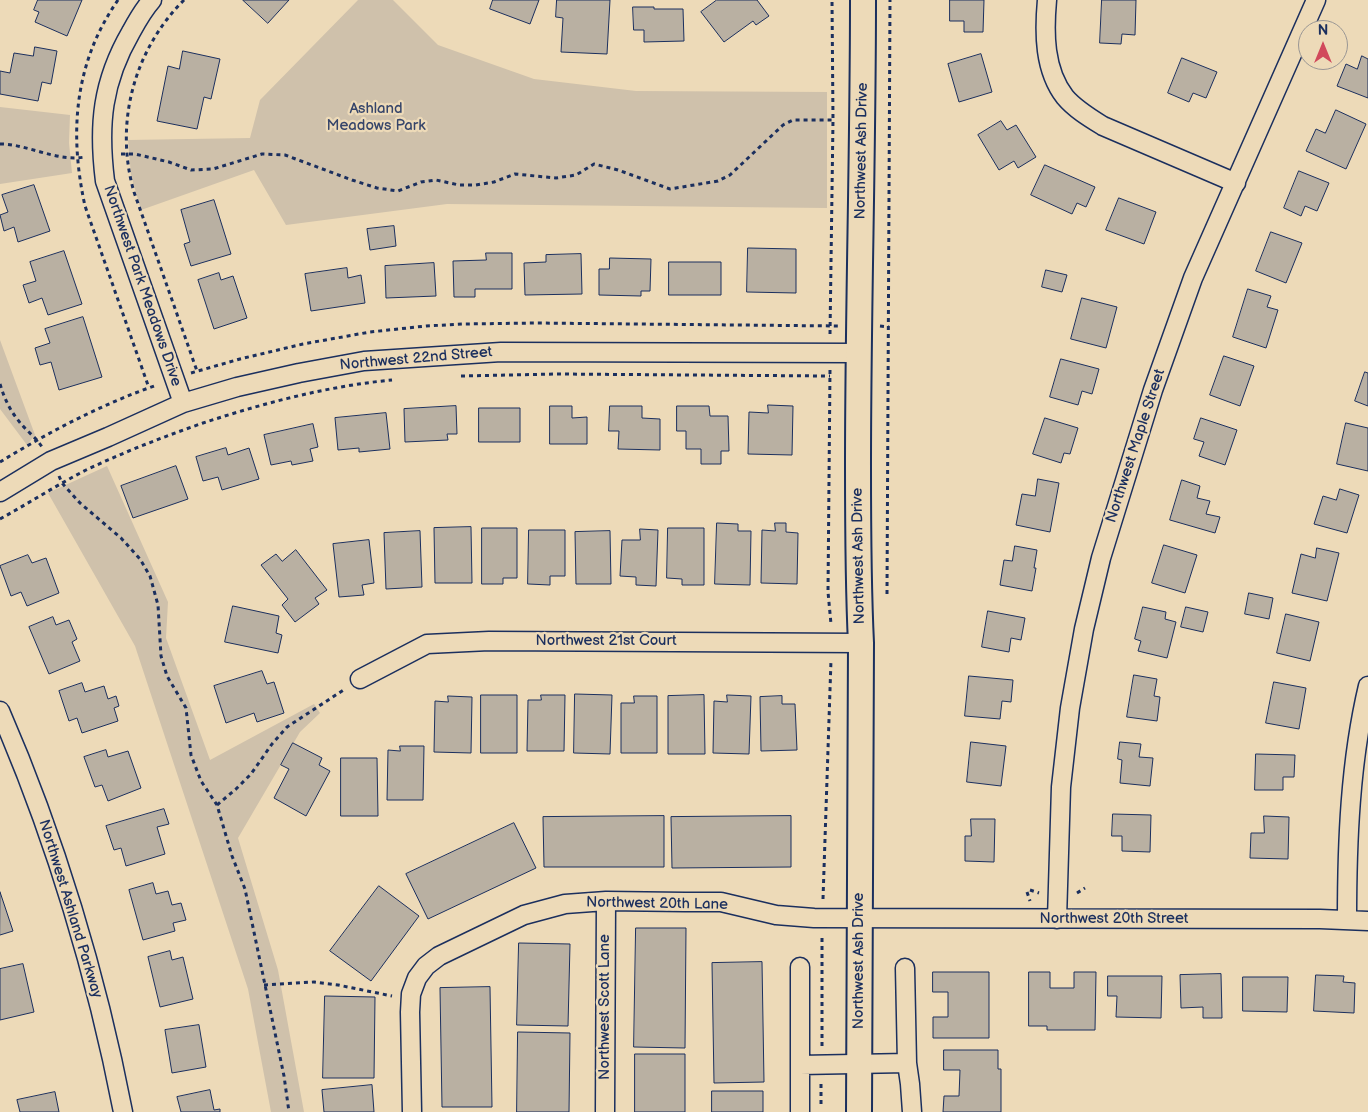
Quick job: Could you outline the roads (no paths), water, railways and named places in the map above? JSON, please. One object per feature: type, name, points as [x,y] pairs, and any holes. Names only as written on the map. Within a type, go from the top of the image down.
[{"type":"street","name":"Northwest Park Meadows Drive","points":[[152,0],[144,9],[115,63],[105,95],[102,154],[105,181],[183,403]]},
{"type":"street","name":"Northwest Ash Drive","points":[[859,1112],[861,643],[858,594],[858,353],[863,125],[863,0]]},
{"type":"street","points":[[1047,0],[1045,37],[1047,56],[1053,78],[1066,98],[1084,114],[1103,126],[1236,183]]},
{"type":"street","name":"Northwest Maple Street","points":[[1057,919],[1061,787],[1070,708],[1084,629],[1113,514],[1153,390],[1193,278],[1316,0]]},
{"type":"street","name":"Northwest 22nd Street","points":[[0,492],[50,461],[108,438],[183,403],[237,387],[364,361],[501,352],[858,353]]},
{"type":"street","name":"Northwest 21st Court","points":[[360,679],[427,644],[489,641],[861,643]]},
{"type":"street","points":[[1347,920],[1348,840],[1353,771],[1368,686]]},
{"type":"street","name":"Northwest Ashland Parkway","points":[[0,711],[13,741],[65,887],[103,1019],[123,1112]]},
{"type":"street","name":"Northwest 20th Lane","points":[[412,1112],[411,1000],[417,978],[426,966],[439,956],[524,915],[565,904],[606,901],[721,902],[776,915],[859,919]]},
{"type":"street","name":"Northwest Scott Lane","points":[[605,1112],[606,901]]},
{"type":"street","name":"Northwest 20th Street","points":[[859,919],[1347,920],[1368,922]]},
{"type":"street","points":[[800,967],[800,1112]]},
{"type":"street","points":[[905,968],[907,1063],[912,1112]]},
{"type":"street","points":[[800,1065],[907,1063]]},
{"type":"park label","name":"Ashland Meadows Park","points":[[376,118]]}]
